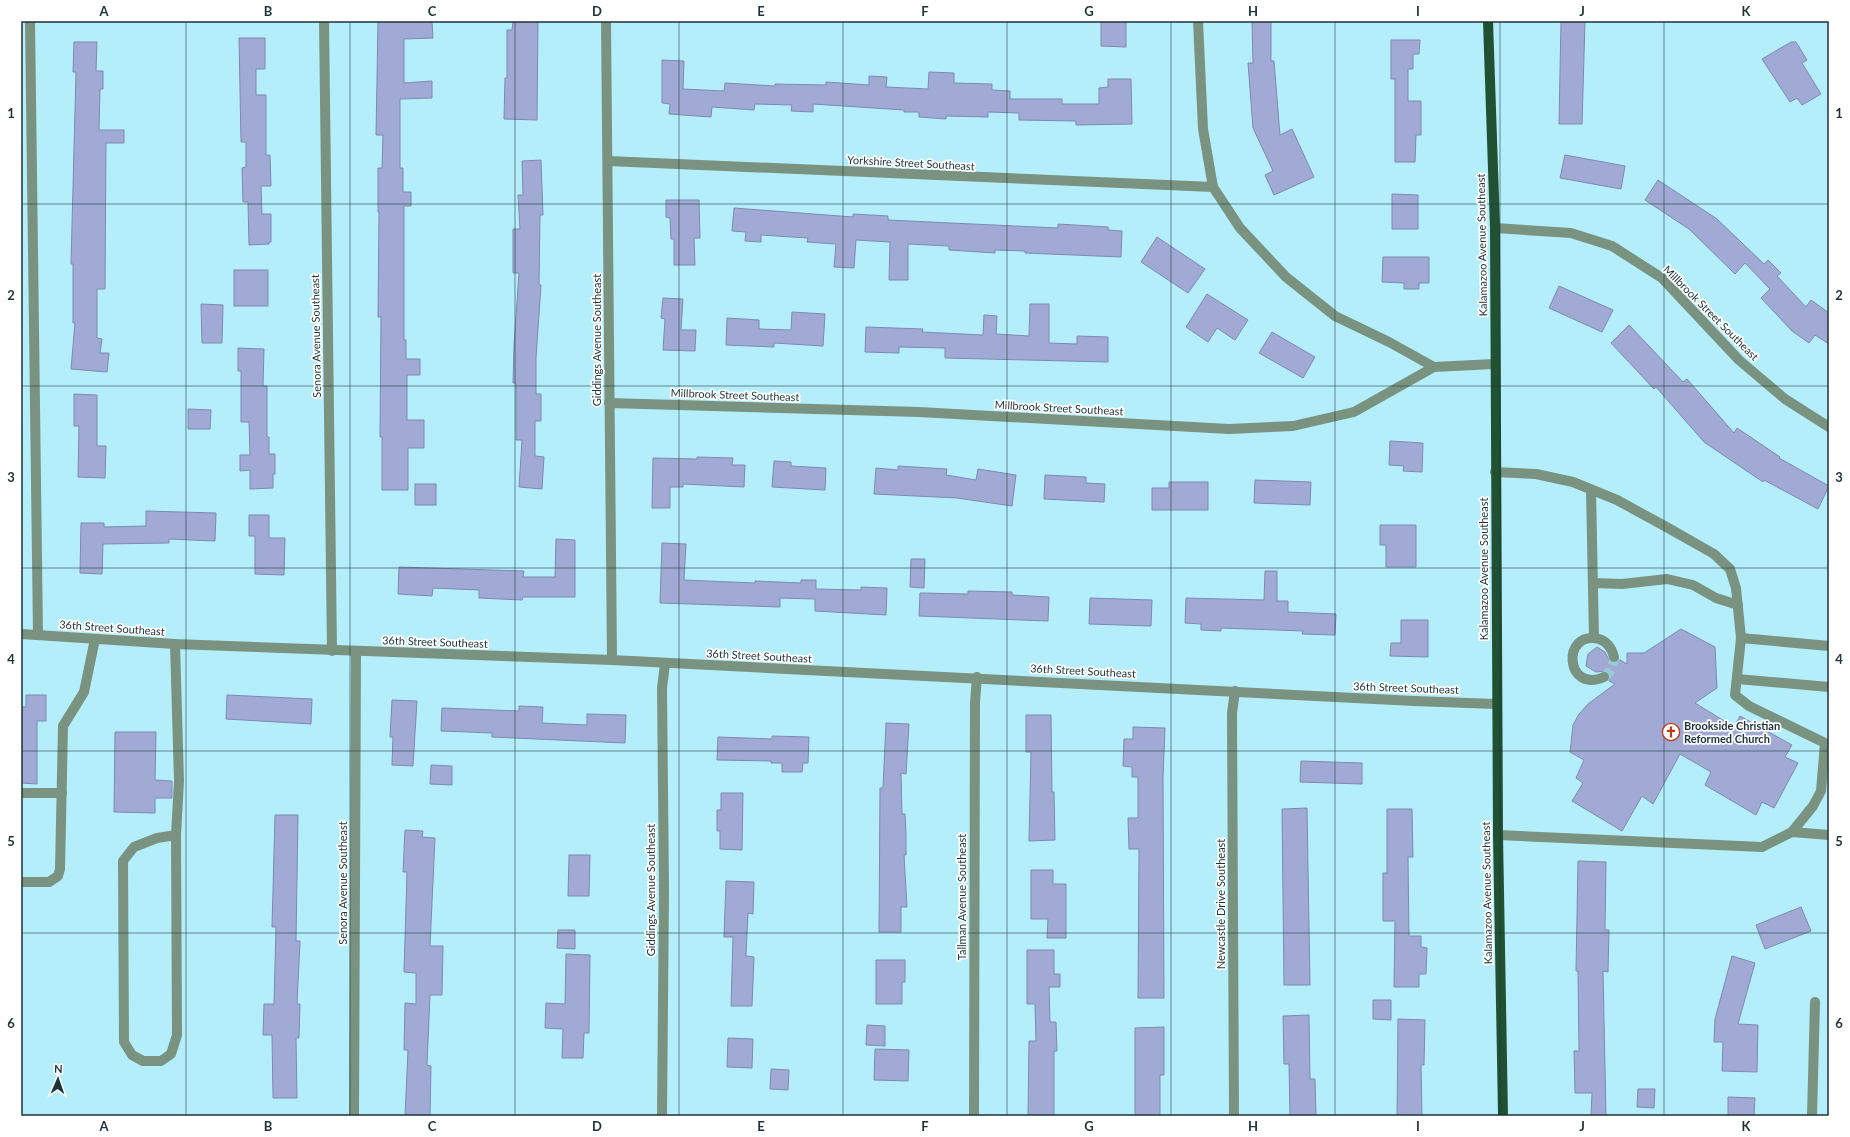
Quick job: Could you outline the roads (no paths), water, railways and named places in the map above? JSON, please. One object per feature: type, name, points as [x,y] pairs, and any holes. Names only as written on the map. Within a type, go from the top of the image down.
[{"type":"main road","name":"Kalamazoo Avenue Southeast","points":[[1488,21],[1495,228],[1494,364],[1496,704],[1503,1116]]},
{"type":"street","points":[[30,21],[38,635]]},
{"type":"street","name":"Senora Avenue Southeast","points":[[324,21],[332,651]]},
{"type":"street","name":"Giddings Avenue Southeast","points":[[606,21],[612,660]]},
{"type":"street","points":[[1198,21],[1202,129],[1213,187],[1240,228],[1286,276],[1335,316],[1389,342],[1434,368]]},
{"type":"street","name":"Yorkshire Street Southeast","points":[[608,160],[924,176],[1213,187]]},
{"type":"street","name":"Millbrook Street Southeast","points":[[1495,228],[1571,233],[1612,246],[1662,278],[1739,360],[1785,399],[1829,427]]},
{"type":"street","name":"Millbrook Street Southeast","points":[[609,403],[919,412],[1229,429],[1277,427],[1293,426],[1354,412],[1434,368],[1494,364]]},
{"type":"street","points":[[1495,472],[1551,476],[1573,482],[1617,500],[1714,554],[1730,569],[1736,588],[1741,638],[1736,695],[1749,706],[1827,743],[1825,791],[1792,832],[1762,847],[1498,835]]},
{"type":"street","points":[[1591,490],[1594,638]]},
{"type":"street","points":[[1593,583],[1622,584],[1667,578],[1693,584],[1716,598],[1738,605]]},
{"type":"street","name":"36th Street Southeast","points":[[21,634],[175,644],[332,651],[612,660],[665,664],[977,677],[1496,704]]},
{"type":"street","points":[[1604,677],[1598,680],[1585,679],[1574,670],[1572,655],[1575,648],[1580,642],[1594,638],[1603,640],[1609,645],[1614,657]]},
{"type":"street","points":[[1741,638],[1829,646]]},
{"type":"street","points":[[21,882],[49,882],[58,876],[60,869],[63,726],[84,692],[95,639]]},
{"type":"street","points":[[175,644],[179,781],[176,835],[177,1035],[171,1054],[161,1061],[143,1061],[132,1055],[124,1042],[123,861],[134,847],[157,838],[176,835]]},
{"type":"street","name":"Senora Avenue Southeast","points":[[354,1116],[356,651]]},
{"type":"street","name":"Giddings Avenue Southeast","points":[[662,1116],[664,890],[662,688],[665,664]]},
{"type":"street","name":"Tallman Avenue Southeast","points":[[974,1116],[975,702],[977,677]]},
{"type":"street","points":[[1737,679],[1829,687]]},
{"type":"street","name":"Newcastle Drive Southeast","points":[[1234,1116],[1232,713],[1235,691]]},
{"type":"street","points":[[21,793],[62,793]]},
{"type":"street","points":[[1792,832],[1829,835]]},
{"type":"street","points":[[1812,1116],[1815,1002]]},
{"type":"tunnel","points":[[1604,677],[1612,668],[1614,657]]},
{"type":"place","name":"Brookside Christian Reformed Church","points":[[1671,732]]}]
